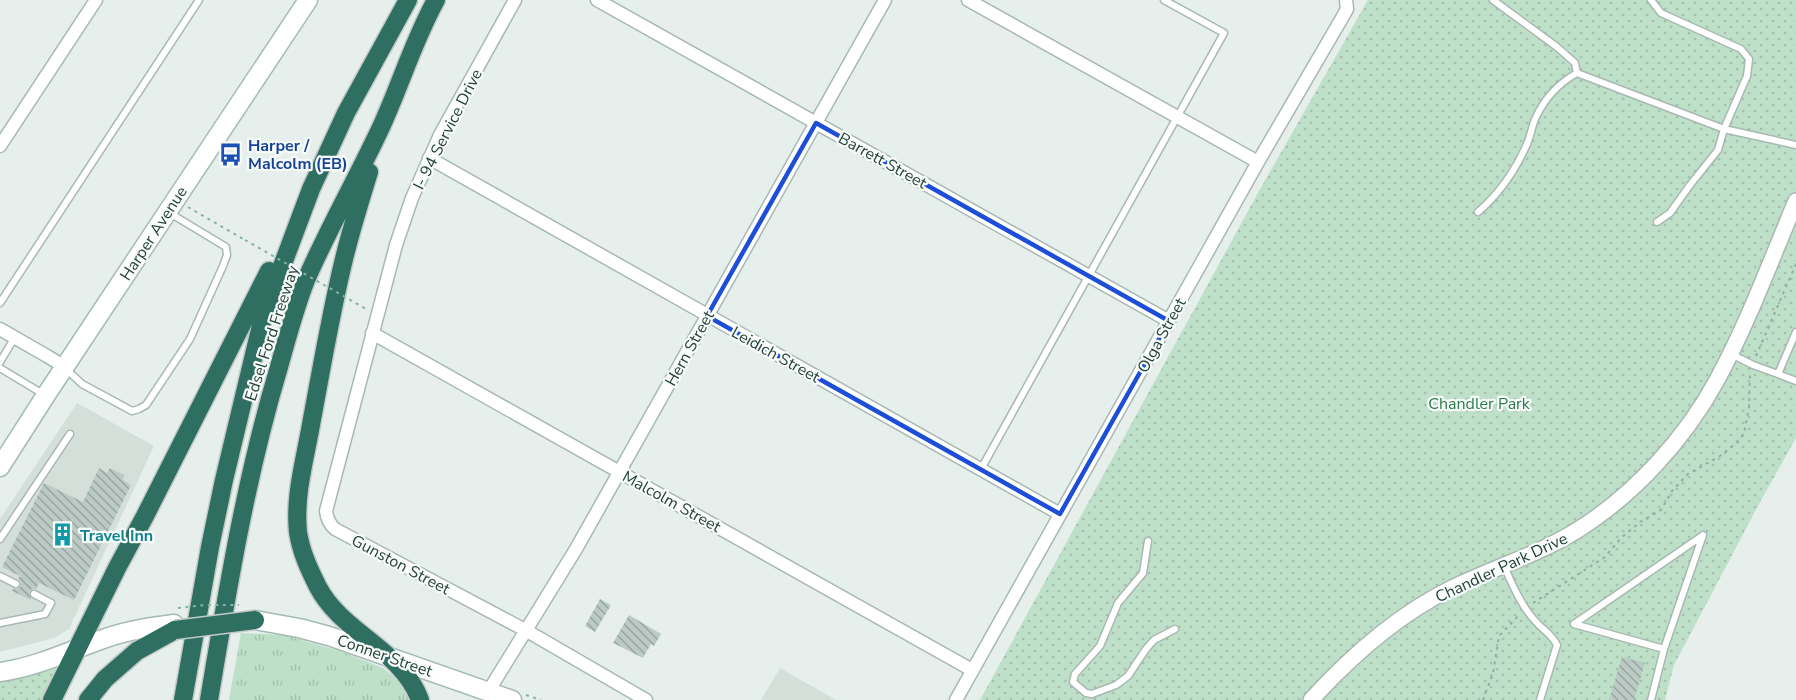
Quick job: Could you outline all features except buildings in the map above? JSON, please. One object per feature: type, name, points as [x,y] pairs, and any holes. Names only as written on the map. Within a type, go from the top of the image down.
[{"type":"highway","name":"Edsel Ford Freeway","points":[[183,700],[210,547],[263,317],[311,189],[346,113],[408,0]]},
{"type":"highway","name":"Edsel Ford Freeway","points":[[209,700],[238,530],[251,469],[290,329],[306,281],[382,124],[422,26],[436,0]]},
{"type":"highway","points":[[382,124],[344,259],[318,387],[297,509],[298,532],[302,550],[319,590],[331,607],[343,620],[389,657],[415,687],[420,700]]},
{"type":"highway","points":[[52,700],[311,189]]},
{"type":"highway","points":[[88,700],[105,679],[176,621],[255,620]]},
{"type":"main road","name":"Harper Avenue","points":[[0,467],[308,0]]},
{"type":"main road","name":"Conner Street","points":[[255,620],[330,636],[512,700]]},
{"type":"main road","points":[[0,672],[32,665],[138,629],[176,621]]},
{"type":"street","points":[[0,146],[96,0]]},
{"type":"street","name":"I- 94 Service Drive","points":[[372,333],[396,245],[429,158],[515,0]]},
{"type":"street","name":"Barrett Street","points":[[597,0],[1169,321]]},
{"type":"street","name":"Hern Street","points":[[488,692],[620,471],[885,0]]},
{"type":"street","points":[[968,0],[1258,162]]},
{"type":"street","name":"Olga Street","points":[[956,700],[1258,162],[1342,18],[1347,9],[1346,0]]},
{"type":"street","name":"Leidich Street","points":[[429,158],[1060,514]]},
{"type":"street","name":"Chandler Park Drive","points":[[1311,700],[1340,669],[1390,626],[1419,606],[1449,589],[1575,532],[1636,484],[1688,424],[1717,380],[1796,201]]},
{"type":"street","points":[[0,329],[65,368]]},
{"type":"street","name":"Malcolm Street","points":[[372,333],[972,670]]},
{"type":"street","name":"Gunston Street","points":[[372,333],[327,511],[329,522],[335,529],[526,631],[645,700]]},
{"type":"lane","points":[[0,303],[199,0]]},
{"type":"lane","points":[[981,469],[1224,33],[1164,0]]},
{"type":"lane","points":[[1493,0],[1557,47],[1575,63],[1577,73]]},
{"type":"lane","points":[[1651,0],[1662,13],[1741,49],[1749,59],[1747,76],[1724,129],[1718,150],[1670,213],[1657,222]]},
{"type":"lane","points":[[1577,73],[1724,129],[1796,145]]},
{"type":"lane","points":[[1478,212],[1493,199],[1507,178],[1527,144],[1536,117],[1549,95],[1565,80],[1577,73]]},
{"type":"lane","points":[[65,368],[81,384],[132,411],[139,410],[146,405],[190,339],[227,255],[226,247],[172,206]]},
{"type":"lane","points":[[1778,374],[1796,332]]},
{"type":"lane","points":[[0,362],[15,337]]},
{"type":"lane","points":[[1730,354],[1796,381]]},
{"type":"lane","points":[[0,368],[46,395]]},
{"type":"lane","points":[[0,539],[70,434]]},
{"type":"lane","points":[[1651,700],[1664,649],[1703,535],[1574,624],[1664,649]]},
{"type":"lane","points":[[1148,541],[1143,573],[1118,603],[1100,646],[1075,674],[1073,682],[1086,693],[1092,694],[1116,686],[1128,676],[1154,640],[1175,629]]},
{"type":"lane","points":[[1503,566],[1526,608],[1538,624],[1552,635],[1557,645],[1540,700]]},
{"type":"lane","points":[[0,576],[16,584]]},
{"type":"lane","points":[[0,623],[45,614],[51,603],[34,594]]},
{"type":"path","points":[[172,206],[246,240],[368,310]]},
{"type":"path","points":[[1483,700],[1493,673],[1499,636],[1526,608],[1605,557],[1621,538],[1640,522],[1661,510],[1672,490],[1688,474],[1720,456],[1738,442],[1744,433],[1749,408],[1749,375],[1796,264]]},
{"type":"path","points":[[176,621],[205,605],[239,605]]},
{"type":"highlighted area","points":[[816,123],[1169,321],[1060,514],[707,316]]},
{"type":"shaded area","points":[[77,403],[154,446],[69,629],[54,638],[0,652],[0,519]]},
{"type":"shaded area","points":[[780,668],[836,700],[761,700]]},
{"type":"green space","name":"Chandler Park","points":[[1368,0],[1796,0],[1796,438],[1674,665],[1665,700],[980,700],[1259,191]]},
{"type":"green space","points":[[241,633],[284,635],[340,651],[383,668],[406,687],[411,700],[229,700]]},
{"type":"green space","points":[[59,665],[43,700],[0,700],[0,681]]},
{"type":"place","name":"Harper / Malcolm (EB)","points":[[230,154]]},
{"type":"place","name":"Travel Inn","points":[[62,535]]}]
